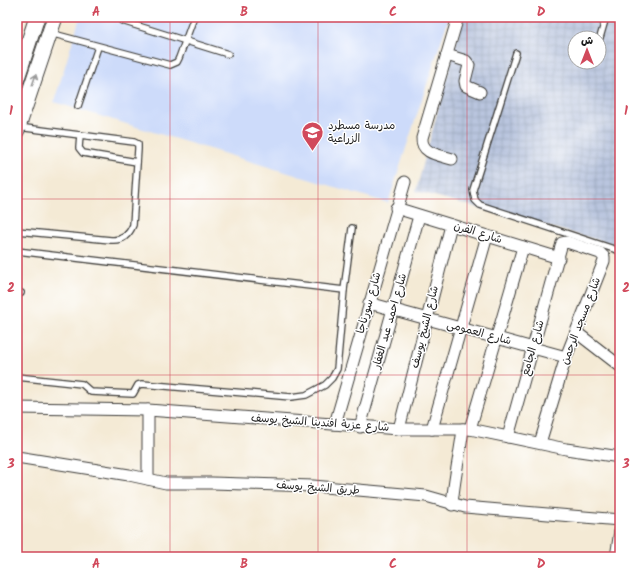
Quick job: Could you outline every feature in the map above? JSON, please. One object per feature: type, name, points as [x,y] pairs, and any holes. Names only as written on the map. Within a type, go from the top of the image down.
[{"type":"main road","points":[[17,78],[37,17]]},
{"type":"main road","points":[[18,128],[55,17]]},
{"type":"street","points":[[452,159],[429,152],[422,142],[458,17]]},
{"type":"street","points":[[447,55],[466,61],[469,65],[465,82],[466,86],[480,92]]},
{"type":"street","name":"شارع سورناجا","points":[[335,424],[396,208],[405,182]]},
{"type":"street","name":"شارع الفرن","points":[[396,208],[559,258]]},
{"type":"street","name":"شارع احمد عبد الغفار","points":[[360,427],[419,216]]},
{"type":"street","name":"شارع الشيخ يوسف","points":[[399,429],[451,225]]},
{"type":"street","points":[[432,429],[487,236]]},
{"type":"street","name":"شارع مسجد الرحمن","points":[[540,443],[566,357],[604,258],[600,253],[564,242],[559,258]]},
{"type":"street","points":[[452,505],[454,479],[466,429],[496,338],[523,247]]},
{"type":"street","name":"شارع الجامع","points":[[508,437],[559,258]]},
{"type":"street","name":"شارع العمومى","points":[[369,303],[566,357]]},
{"type":"street","points":[[576,332],[620,366]]},
{"type":"street","name":"شارع عزبة افندينا الشيخ يوسف","points":[[17,408],[148,410],[360,427],[399,429],[466,429],[540,443],[619,455]]},
{"type":"street","points":[[148,410],[148,479]]},
{"type":"street","name":"طريق الشيخ يوسف","points":[[17,458],[128,475],[166,483],[212,482],[313,486],[426,496],[452,505],[620,520]]},
{"type":"street","points":[[616,557],[620,531]]},
{"type":"lane","points":[[50,33],[170,65],[177,62],[194,17]]},
{"type":"lane","points":[[602,30],[606,17]]},
{"type":"lane","points":[[122,21],[228,54]]},
{"type":"lane","points":[[78,106],[98,46]]},
{"type":"lane","points":[[516,53],[473,190],[475,200],[480,205],[620,251]]},
{"type":"lane","points":[[17,231],[111,240],[122,239],[130,231],[132,225],[138,147],[136,143],[18,128]]},
{"type":"lane","points":[[80,135],[79,148],[83,153],[137,162]]},
{"type":"lane","points":[[17,377],[82,384],[91,392],[133,394],[138,385],[142,384],[291,397],[306,395],[329,382],[337,369],[344,290],[352,228]]},
{"type":"lane","points":[[17,251],[344,290]]},
{"type":"shaded area","name":"مدرسة مسطرد الزراعية","points":[[80,17],[449,17],[388,203],[54,102]]},
{"type":"shaded area","points":[[463,17],[620,17],[620,246],[416,191]]},
{"type":"place","name":"مدرسة مسطرد الزراعية","points":[[313,152]]}]
